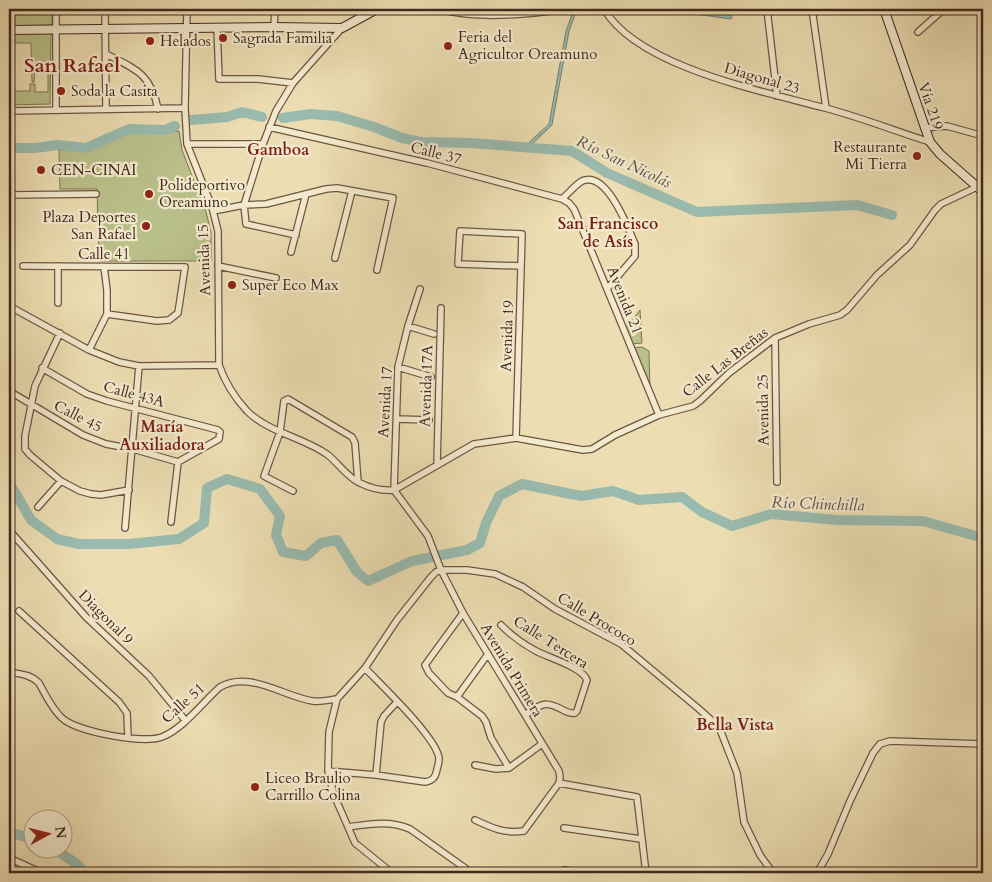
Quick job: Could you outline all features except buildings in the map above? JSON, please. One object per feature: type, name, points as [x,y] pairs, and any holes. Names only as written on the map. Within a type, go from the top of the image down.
[{"type":"main road","points":[[9,30],[274,26],[342,28],[377,9]]},
{"type":"main road","name":"Vía 219","points":[[884,9],[930,142],[980,189]]},
{"type":"street","points":[[56,9],[56,110]]},
{"type":"street","points":[[105,9],[106,109]]},
{"type":"street","name":"Avenida 15","points":[[187,9],[185,108],[187,144],[213,211],[218,231],[219,365]]},
{"type":"street","points":[[274,26],[275,9]]},
{"type":"street","points":[[438,9],[488,16],[537,13],[561,9]]},
{"type":"street","name":"Diagonal 23","points":[[604,9],[608,17],[619,29],[644,47],[709,75],[777,96],[826,108],[930,142]]},
{"type":"street","points":[[767,9],[777,96]]},
{"type":"street","points":[[812,9],[826,108]]},
{"type":"street","points":[[918,32],[944,9]]},
{"type":"street","points":[[217,27],[219,79],[258,79],[293,83]]},
{"type":"street","points":[[296,235],[246,224],[244,205],[263,144],[276,111],[293,83],[342,28]]},
{"type":"street","points":[[106,54],[126,64],[147,80],[155,92],[158,109]]},
{"type":"street","points":[[9,111],[185,108]]},
{"type":"street","points":[[924,128],[947,126],[983,136]]},
{"type":"street","name":"Calle 37","points":[[269,127],[428,163],[562,199]]},
{"type":"street","points":[[187,144],[263,144]]},
{"type":"street","points":[[562,199],[578,184],[589,180],[607,189],[613,197],[635,244],[635,256],[606,289]]},
{"type":"street","points":[[213,211],[244,205],[266,204],[337,188],[394,198],[377,270]]},
{"type":"street","name":"Calle Las Breñas","points":[[394,490],[474,444],[516,438],[582,450],[592,448],[659,415],[693,406],[729,374],[775,338],[809,324],[840,315],[847,310],[877,275],[910,246],[941,204],[980,189]]},
{"type":"street","points":[[335,258],[352,191]]},
{"type":"street","points":[[9,195],[96,194]]},
{"type":"street","points":[[292,252],[306,194]]},
{"type":"street","name":"Avenida 21","points":[[562,199],[574,209],[659,415]]},
{"type":"street","name":"Avenida 19","points":[[516,438],[522,234],[460,231],[458,264],[521,266]]},
{"type":"street","name":"Calle 41","points":[[23,266],[185,267],[178,313],[169,320],[158,321],[107,314]]},
{"type":"street","points":[[58,266],[58,303]]},
{"type":"street","points":[[218,266],[276,278]]},
{"type":"street","points":[[89,350],[107,314],[107,290],[104,267]]},
{"type":"street","name":"Avenida 17","points":[[394,490],[398,367],[408,326],[420,289]]},
{"type":"street","points":[[9,306],[89,350],[119,362],[139,366],[219,365],[229,388],[248,412],[280,432],[324,453],[358,482],[381,490],[394,490],[423,528],[434,548],[441,570],[431,576],[397,620],[365,668],[337,699],[329,732],[328,771],[334,795],[355,843],[392,873]]},
{"type":"street","name":"Avenida 17A","points":[[437,465],[440,308]]},
{"type":"street","points":[[408,326],[434,334]]},
{"type":"street","points":[[60,333],[35,386],[25,449],[30,456],[61,481],[90,494],[101,495],[129,490]]},
{"type":"street","name":"Avenida 25","points":[[775,338],[777,482]]},
{"type":"street","points":[[125,528],[139,366]]},
{"type":"street","points":[[398,367],[431,377]]},
{"type":"street","name":"Calle 43A","points":[[42,368],[87,394],[218,430],[219,439],[178,462]]},
{"type":"street","name":"Calle 45","points":[[9,391],[31,406],[83,435],[106,444],[133,449],[178,462]]},
{"type":"street","points":[[293,491],[264,476],[280,432],[284,401],[286,400],[296,404],[354,440],[358,482]]},
{"type":"street","points":[[397,419],[428,420]]},
{"type":"street","points":[[171,522],[178,462]]},
{"type":"street","points":[[38,507],[61,481]]},
{"type":"street","name":"Diagonal 9","points":[[9,530],[86,617],[149,676],[185,720]]},
{"type":"street","name":"Avenida Primera","points":[[441,570],[463,613],[559,771],[559,783]]},
{"type":"street","name":"Calle Prococo","points":[[441,570],[467,570],[495,574],[523,587],[556,609],[621,644],[719,727],[737,773],[744,822],[760,855],[774,873]]},
{"type":"street","points":[[19,611],[118,702],[127,713],[128,738]]},
{"type":"street","points":[[463,613],[425,665],[448,693],[457,697],[482,716],[491,738],[509,768]]},
{"type":"street","name":"Calle Tercera","points":[[500,625],[536,650],[583,673],[588,680],[577,711],[574,714],[546,704],[540,705],[525,716]]},
{"type":"street","points":[[457,697],[488,654]]},
{"type":"street","points":[[328,771],[425,782],[435,778],[439,758],[432,742],[423,729],[365,668]]},
{"type":"street","name":"Calle 51","points":[[9,672],[28,675],[34,678],[66,722],[94,732],[152,740],[172,731],[220,687],[232,682],[251,682],[315,702],[337,699]]},
{"type":"street","points":[[376,775],[380,722],[397,702]]},
{"type":"street","points":[[817,873],[828,854],[873,752],[880,744],[890,741],[983,744]]},
{"type":"street","points":[[475,765],[496,769],[509,768],[542,744]]},
{"type":"street","points":[[475,820],[502,832],[524,831],[559,783],[637,797],[646,873]]},
{"type":"street","points":[[348,827],[381,823],[402,825],[472,873]]},
{"type":"street","points":[[564,828],[642,839]]},
{"type":"street","points":[[9,858],[31,871],[42,873]]},
{"type":"street","points":[[564,870],[587,873]]},
{"type":"green space","points":[[9,9],[52,9],[52,25],[9,26]]},
{"type":"green space","points":[[682,9],[734,9],[732,15]]},
{"type":"green space","points":[[9,33],[51,33],[50,104],[9,105],[9,82],[12,82],[12,91],[30,91],[30,84],[35,84],[35,92],[48,92],[48,71],[35,71],[34,82],[32,82],[31,43],[9,43]]},
{"type":"green space","name":"Polideportivo Oreamuno","points":[[179,131],[182,150],[206,212],[211,232],[211,261],[99,261],[97,189],[60,189],[59,150],[91,151],[108,139],[129,133]]},
{"type":"green space","points":[[640,310],[642,343],[631,344],[625,329]]},
{"type":"green space","points":[[642,347],[649,351],[650,389],[633,348]]},
{"type":"water","points":[[574,9],[577,9],[569,31],[552,125],[527,149],[523,148],[549,124],[566,31]]},
{"type":"water","points":[[671,9],[732,15],[731,19]]},
{"type":"waterway","name":"Río San Nicolás","points":[[191,120],[227,117],[242,112],[262,117]]},
{"type":"waterway","name":"Río San Nicolás","points":[[283,118],[310,114],[337,116],[402,138],[421,142],[471,143],[572,151],[607,173],[697,212],[857,205],[892,215]]},
{"type":"waterway","name":"Río San Nicolás","points":[[9,148],[35,148],[58,145],[86,148],[129,129],[165,130],[175,126]]},
{"type":"waterway","name":"Río Chinchilla","points":[[9,482],[31,520],[57,539],[79,544],[129,544],[179,539],[204,523],[207,488],[227,479],[260,489],[280,516],[276,535],[283,552],[306,556],[321,543],[337,540],[357,572],[368,581],[412,561],[467,550],[480,543],[486,523],[499,496],[522,484],[581,496],[613,491],[639,500],[682,497],[702,512],[732,526],[771,514],[837,520],[923,521],[983,538]]},
{"type":"waterway","points":[[9,832],[22,836]]},
{"type":"waterway","points":[[71,860],[85,873]]},
{"type":"place","name":"Sagrada Familia","points":[[223,38]]},
{"type":"place","name":"Helados","points":[[150,41]]},
{"type":"place","name":"Feria del Agricultor Oreamuno","points":[[448,46]]},
{"type":"place","name":"Soda la Casita","points":[[61,91]]},
{"type":"place","name":"Restaurante Mi Tierra","points":[[917,156]]},
{"type":"place","name":"CEN-CINAI","points":[[41,170]]},
{"type":"place","name":"Polideportivo Oreamuno","points":[[149,194]]},
{"type":"place","name":"Plaza Deportes San Rafael","points":[[146,226]]},
{"type":"place","name":"Super Eco Max","points":[[232,285]]},
{"type":"place","name":"Liceo Braulio Carrillo Colina","points":[[255,787]]},
{"type":"district","name":"San Rafael","points":[[72,65]]},
{"type":"district","name":"Gamboa","points":[[278,150]]},
{"type":"district","name":"San Francisco de Asís","points":[[608,233]]},
{"type":"district","name":"María Auxiliadora","points":[[162,436]]},
{"type":"district","name":"Bella Vista","points":[[735,725]]}]
